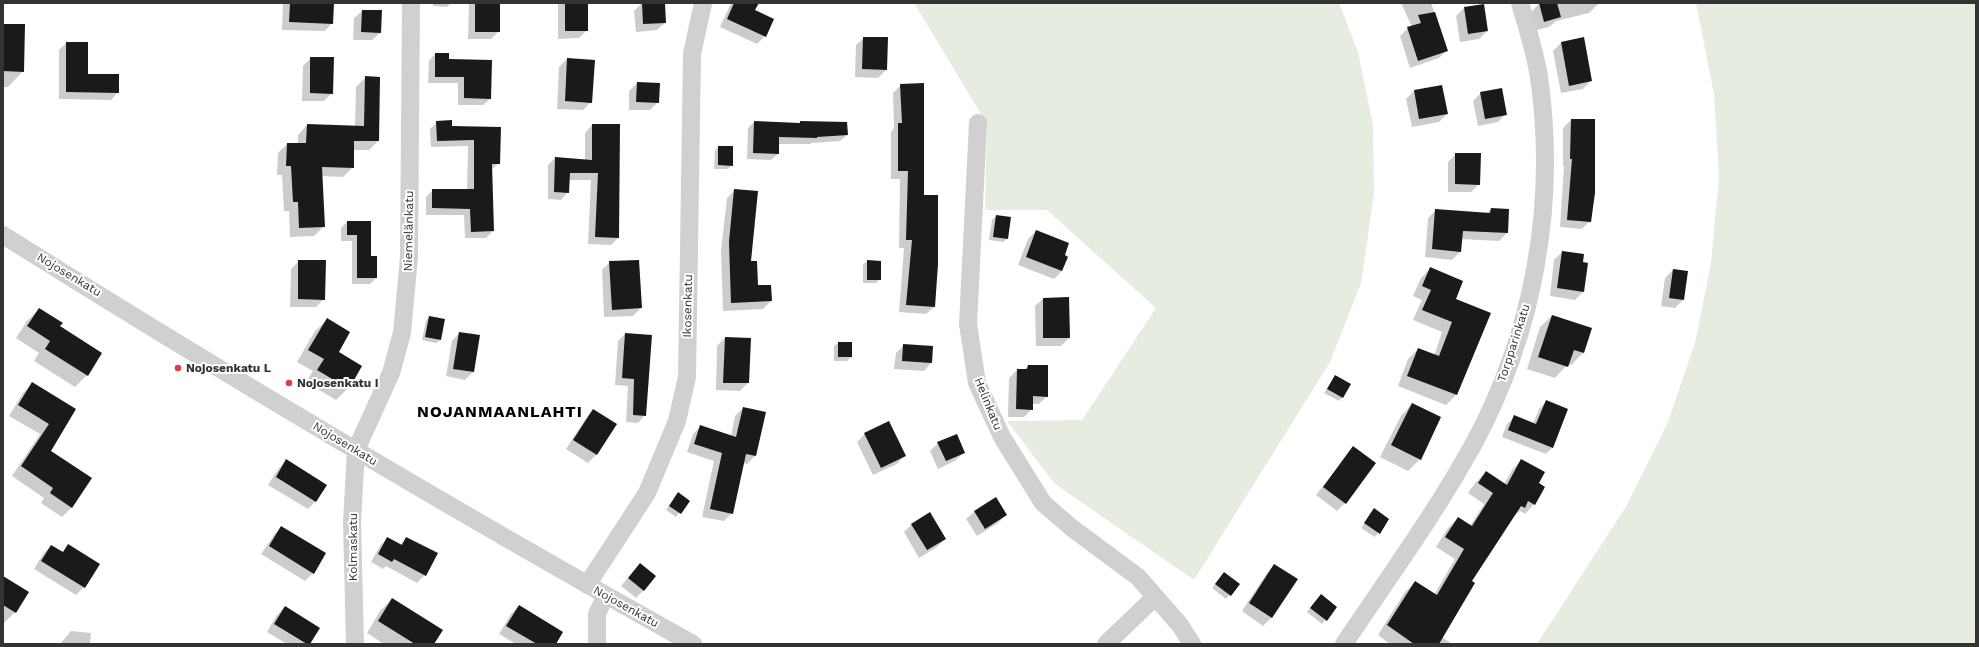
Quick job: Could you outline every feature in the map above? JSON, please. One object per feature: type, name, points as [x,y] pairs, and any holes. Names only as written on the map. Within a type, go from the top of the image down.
[{"type":"street","name":"Niemelänkatu","points":[[356,450],[391,373],[402,333],[410,257],[411,3]]},
{"type":"street","name":"Ikosenkatu","points":[[587,585],[647,493],[677,421],[687,377],[692,54],[703,3]]},
{"type":"street","name":"Torpparinkatu","points":[[1344,644],[1444,495],[1474,444],[1498,392],[1517,341],[1532,287],[1540,242],[1545,191],[1544,134],[1539,76],[1520,3]]},
{"type":"street","name":"Helinkatu","points":[[978,123],[968,324],[977,383],[1002,437],[1043,503],[1072,528],[1138,577],[1180,625],[1192,644]]},
{"type":"street","name":"Nojosenkatu","points":[[4,238],[356,450],[587,585],[693,644]]},
{"type":"street","name":"Kolmaskatu","points":[[354,644],[352,522],[356,450]]},
{"type":"street","points":[[597,644],[597,614],[606,595]]},
{"type":"street","points":[[1106,644],[1155,597]]},
{"type":"shaded area","points":[[914,3],[1339,3],[1358,52],[1373,125],[1374,194],[1361,283],[1330,362],[1194,580],[1055,484],[1007,421],[1082,420],[1156,308],[1047,210],[985,210],[987,124]]},
{"type":"shaded area","points":[[1696,3],[1976,3],[1976,644],[1537,644],[1627,505],[1668,422],[1695,343],[1711,263],[1719,177],[1714,94]]},
{"type":"building","points":[[290,3],[334,3],[333,24],[289,22]]},
{"type":"building","points":[[475,3],[500,3],[500,32],[475,32]]},
{"type":"building","points":[[565,3],[588,3],[588,31],[565,31]]},
{"type":"building","points":[[642,3],[665,3],[666,23],[643,24]]},
{"type":"building","points":[[734,3],[759,3],[755,10],[774,19],[766,37],[727,19]]},
{"type":"building","points":[[1539,3],[1557,3],[1561,17],[1544,22]]},
{"type":"building","points":[[1484,4],[1488,31],[1468,34],[1464,7]]},
{"type":"building","points":[[362,10],[382,10],[381,33],[361,32]]},
{"type":"building","points":[[1435,12],[1448,51],[1418,61],[1407,27],[1421,23],[1418,15]]},
{"type":"building","points":[[3,24],[25,24],[24,72],[3,71]]},
{"type":"building","points":[[863,37],[888,37],[887,70],[862,69]]},
{"type":"building","points":[[1584,37],[1592,81],[1569,86],[1561,42]]},
{"type":"building","points":[[66,42],[88,42],[88,74],[119,74],[119,93],[66,92]]},
{"type":"building","points":[[435,53],[449,53],[449,59],[492,60],[491,99],[464,98],[464,77],[435,77]]},
{"type":"building","points":[[310,57],[334,57],[333,94],[310,93]]},
{"type":"building","points":[[567,58],[595,60],[592,103],[565,101]]},
{"type":"building","points":[[365,76],[380,77],[379,141],[354,141],[354,168],[322,167],[325,227],[299,228],[298,202],[293,202],[291,166],[286,166],[287,143],[306,143],[307,124],[364,126]]},
{"type":"building","points":[[637,82],[660,83],[659,103],[636,102]]},
{"type":"building","points":[[924,83],[924,195],[938,195],[938,264],[935,307],[906,305],[912,240],[906,240],[908,171],[898,171],[898,123],[902,123],[900,84]]},
{"type":"building","points":[[1442,85],[1448,114],[1419,119],[1414,90]]},
{"type":"building","points":[[1502,88],[1507,115],[1485,119],[1480,92]]},
{"type":"building","points":[[1571,119],[1595,119],[1595,193],[1591,222],[1567,220],[1572,159],[1570,159]]},
{"type":"building","points":[[452,120],[452,126],[501,127],[500,164],[492,164],[494,231],[471,232],[470,209],[432,208],[432,189],[474,189],[474,140],[437,141],[436,121]]},
{"type":"building","points":[[754,121],[800,123],[800,121],[847,122],[848,135],[817,138],[779,137],[779,154],[753,153]]},
{"type":"building","points":[[592,124],[620,124],[619,238],[595,237],[598,173],[570,173],[569,193],[554,192],[555,157],[592,160]]},
{"type":"building","points":[[718,146],[733,146],[733,166],[718,165]]},
{"type":"building","points":[[1455,153],[1481,153],[1480,185],[1455,184]]},
{"type":"building","points":[[734,189],[758,191],[751,261],[757,261],[758,285],[771,285],[772,301],[731,303],[729,242]]},
{"type":"building","points":[[1491,208],[1509,209],[1508,233],[1463,231],[1461,252],[1432,249],[1435,209],[1490,213]]},
{"type":"building","points":[[996,215],[1011,217],[1008,239],[993,237]]},
{"type":"building","points":[[347,221],[371,221],[371,256],[377,256],[377,278],[357,278],[357,235],[347,235]]},
{"type":"building","points":[[1036,230],[1069,243],[1065,255],[1068,257],[1062,271],[1026,257]]},
{"type":"building","points":[[1562,251],[1584,254],[1583,262],[1588,263],[1584,292],[1557,288]]},
{"type":"building","points":[[298,260],[326,260],[325,300],[298,299]]},
{"type":"building","points":[[639,260],[642,308],[612,310],[609,261]]},
{"type":"building","points":[[867,260],[881,261],[881,280],[867,280]]},
{"type":"building","points":[[1430,267],[1463,281],[1456,299],[1491,313],[1457,395],[1407,376],[1418,348],[1439,356],[1452,322],[1422,310],[1431,290],[1422,286]]},
{"type":"building","points":[[1673,269],[1688,271],[1684,300],[1669,298]]},
{"type":"building","points":[[1069,297],[1070,338],[1043,338],[1043,298]]},
{"type":"building","points":[[39,308],[63,323],[60,326],[102,353],[88,376],[45,349],[50,341],[27,326]]},
{"type":"building","points":[[1552,315],[1592,328],[1584,353],[1574,350],[1568,367],[1538,357]]},
{"type":"building","points":[[429,316],[445,319],[441,340],[425,337]]},
{"type":"building","points":[[327,318],[350,332],[339,352],[362,366],[349,389],[317,370],[324,359],[308,350]]},
{"type":"building","points":[[459,332],[480,335],[474,372],[453,369]]},
{"type":"building","points":[[625,333],[652,335],[646,416],[633,415],[634,379],[622,378]]},
{"type":"building","points":[[725,337],[751,338],[749,383],[723,383]]},
{"type":"building","points":[[838,342],[852,342],[852,357],[838,357]]},
{"type":"building","points":[[903,344],[933,346],[932,363],[902,361]]},
{"type":"building","points":[[1028,365],[1048,365],[1048,397],[1033,396],[1033,410],[1016,409],[1017,369],[1027,369]]},
{"type":"building","points":[[1335,375],[1351,384],[1343,398],[1327,389]]},
{"type":"building","points":[[32,382],[76,409],[51,451],[92,478],[72,508],[50,493],[53,488],[21,466],[49,424],[18,405]]},
{"type":"building","points":[[1546,400],[1568,409],[1553,448],[1508,430],[1514,415],[1536,424]]},
{"type":"building","points":[[1412,403],[1441,417],[1421,460],[1391,445]]},
{"type":"building","points":[[743,407],[766,412],[756,456],[746,454],[733,514],[710,509],[722,453],[694,444],[700,425],[736,437]]},
{"type":"building","points":[[593,409],[617,424],[597,455],[573,440]]},
{"type":"building","points":[[889,421],[906,456],[881,468],[864,433]]},
{"type":"building","points":[[957,434],[965,453],[946,461],[937,442]]},
{"type":"building","points":[[1353,446],[1376,463],[1346,504],[1323,487]]},
{"type":"building","points":[[286,459],[327,485],[316,502],[276,477]]},
{"type":"building","points":[[1521,459],[1545,472],[1539,483],[1545,487],[1535,505],[1528,501],[1525,508],[1521,506],[1472,581],[1475,583],[1439,644],[1414,644],[1387,625],[1415,581],[1437,595],[1464,549],[1445,537],[1458,517],[1472,526],[1493,493],[1478,483],[1486,471],[1507,485]]},
{"type":"building","points":[[678,492],[690,501],[681,514],[669,506]]},
{"type":"building","points":[[996,497],[1007,515],[985,529],[974,511]]},
{"type":"building","points":[[1374,508],[1389,519],[1380,534],[1364,523]]},
{"type":"building","points":[[930,512],[946,539],[927,550],[911,524]]},
{"type":"building","points":[[281,526],[326,553],[314,574],[269,546]]},
{"type":"building","points":[[387,537],[402,545],[406,537],[438,553],[426,576],[394,559],[392,562],[378,554]]},
{"type":"building","points":[[68,544],[100,564],[85,588],[41,561],[51,545],[63,552]]},
{"type":"building","points":[[640,563],[656,576],[644,591],[628,578]]},
{"type":"building","points":[[1274,564],[1298,579],[1272,618],[1249,603]]},
{"type":"building","points":[[1224,572],[1240,584],[1231,596],[1215,584]]},
{"type":"building","points":[[3,576],[29,592],[16,613],[3,605]]},
{"type":"building","points":[[1321,594],[1337,607],[1327,621],[1310,608]]},
{"type":"building","points":[[392,598],[443,630],[434,644],[415,644],[378,621]]},
{"type":"building","points":[[519,605],[563,632],[556,644],[537,644],[506,626]]},
{"type":"building","points":[[285,606],[320,628],[310,644],[307,644],[274,624]]},
{"type":"place","name":"Nojosenkatu L","points":[[178,368]]},
{"type":"place","name":"Nojosenkatu I","points":[[289,383]]},
{"type":"district","name":"NOJANMAANLAHTI","points":[[500,412]]}]
